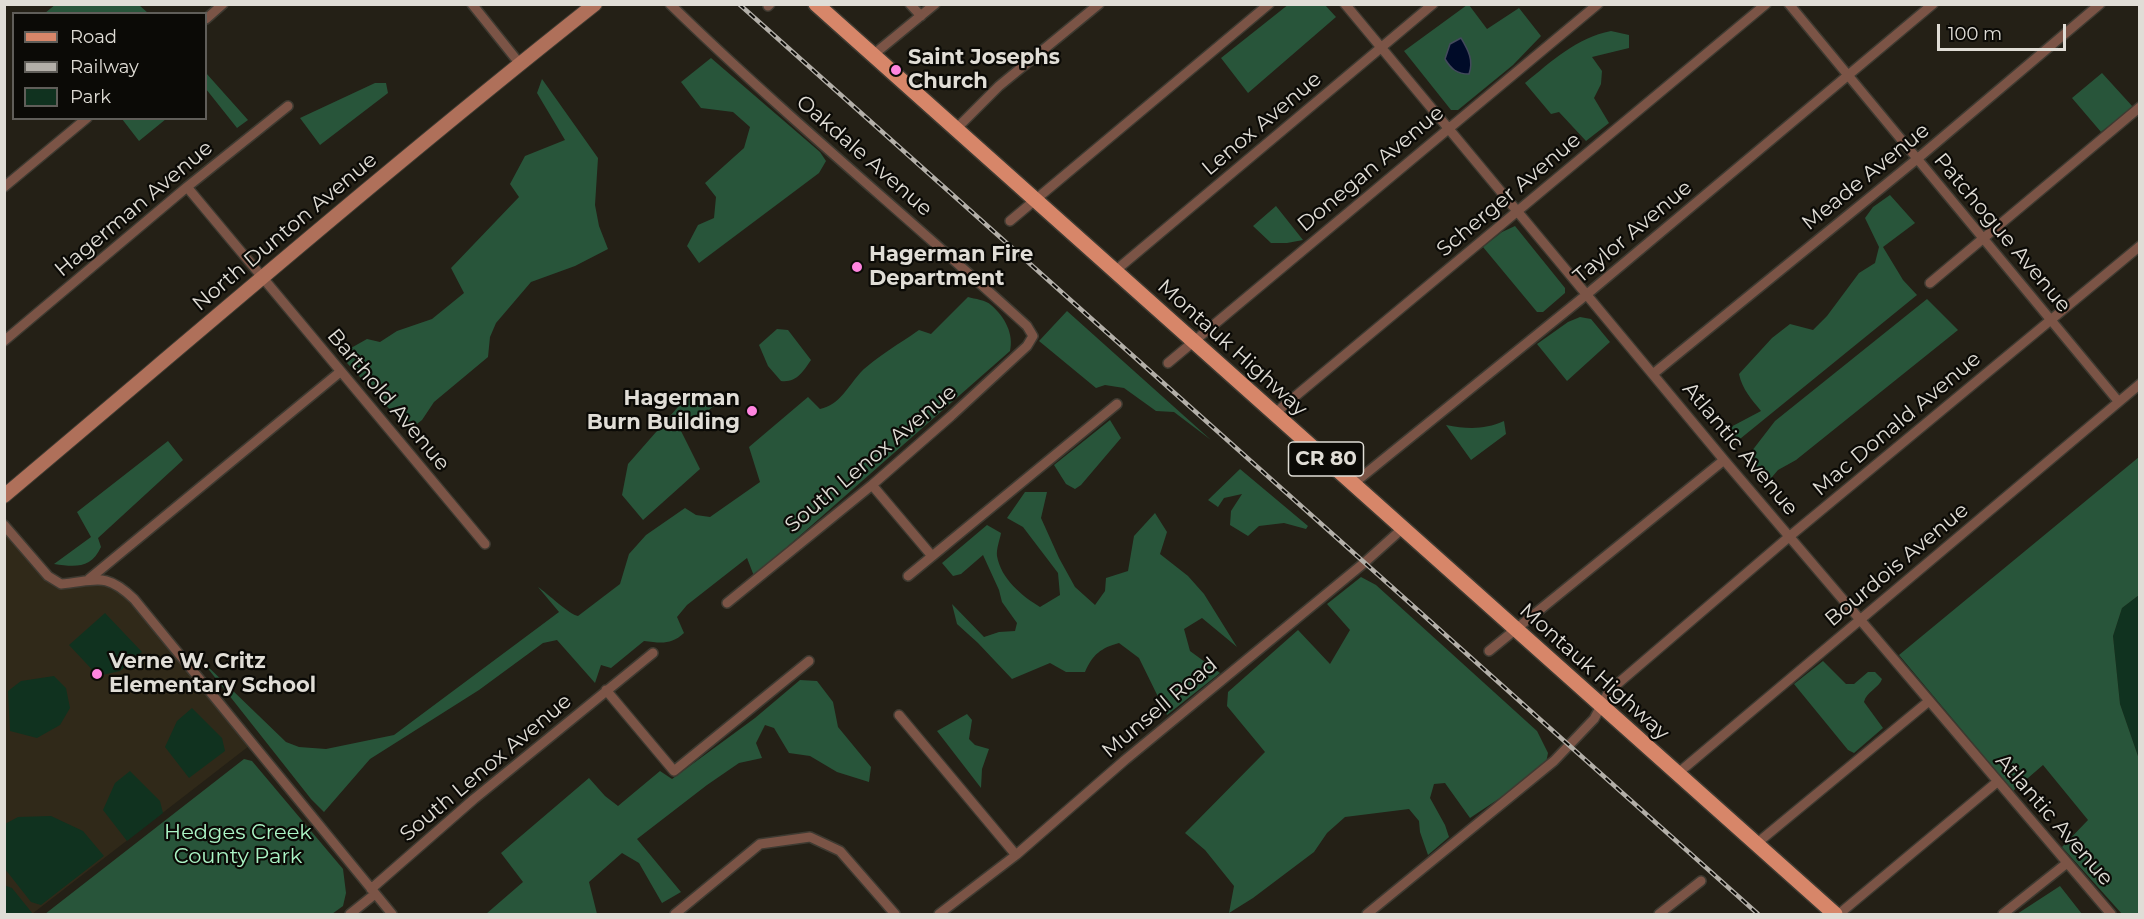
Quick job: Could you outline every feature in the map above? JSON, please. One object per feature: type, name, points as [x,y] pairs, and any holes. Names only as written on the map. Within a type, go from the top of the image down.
[{"type":"main road","name":"Montauk Highway","points":[[816,4],[1837,915]]},
{"type":"street","points":[[207,18],[223,4]]},
{"type":"street","points":[[472,4],[520,64]]},
{"type":"street","name":"North Dunton Avenue","points":[[4,496],[262,278],[520,64],[596,4]]},
{"type":"street","name":"Oakdale Avenue","points":[[670,4],[729,62],[1028,326],[1033,336]]},
{"type":"street","points":[[910,4],[921,16]]},
{"type":"street","points":[[873,55],[935,4]]},
{"type":"street","points":[[956,129],[999,86],[1099,4]]},
{"type":"street","points":[[1010,221],[1269,4]]},
{"type":"street","name":"Atlantic Avenue","points":[[1345,4],[1724,460],[2111,915]]},
{"type":"street","name":"Lenox Avenue","points":[[1115,272],[1433,4]]},
{"type":"street","name":"Donegan Avenue","points":[[1168,363],[1598,4]]},
{"type":"street","name":"Scherger Avenue","points":[[1274,414],[1766,4]]},
{"type":"street","name":"Patchogue Avenue","points":[[1789,4],[2118,401]]},
{"type":"street","name":"Taylor Avenue","points":[[1353,484],[1586,295],[1933,4]]},
{"type":"street","name":"Meade Avenue","points":[[1653,374],[1917,159],[2100,4]]},
{"type":"street","name":"Hagerman Avenue","points":[[4,341],[187,187],[288,106]]},
{"type":"street","points":[[1930,283],[2139,107]]},
{"type":"street","points":[[4,187],[85,120]]},
{"type":"street","name":"Barthold Avenue","points":[[187,187],[485,544]]},
{"type":"street","name":"Mac Donald Avenue","points":[[1367,915],[1554,761],[1594,718],[1610,691],[1790,536],[2139,246]]},
{"type":"street","name":"South Lenox Avenue","points":[[727,603],[872,485],[1027,346],[1033,336]]},
{"type":"street","points":[[89,579],[340,372]]},
{"type":"street","name":"Bourdois Avenue","points":[[1677,774],[2139,384]]},
{"type":"street","points":[[908,576],[1117,404]]},
{"type":"street","points":[[1489,651],[1724,460]]},
{"type":"street","points":[[872,485],[932,556]]},
{"type":"street","points":[[4,525],[48,576],[61,584],[89,579],[107,580],[122,588],[134,599],[392,915]]},
{"type":"street","name":"Munsell Road","points":[[939,915],[1016,855],[1125,760],[1370,559],[1403,528]]},
{"type":"street","name":"South Lenox Avenue","points":[[350,915],[373,891],[474,799],[653,653]]},
{"type":"street","points":[[606,690],[674,771],[809,661]]},
{"type":"street","points":[[1756,844],[1929,701]]},
{"type":"street","points":[[899,715],[1016,855]]},
{"type":"street","points":[[1837,915],[1997,782]]},
{"type":"street","points":[[675,915],[760,844],[810,837],[840,851],[895,915]]},
{"type":"street","points":[[2003,915],[2067,863]]},
{"type":"street","points":[[1659,915],[1701,881]]},
{"type":"shaded area","name":"Verne W. Critz Elementary School","points":[[4,529],[66,587],[94,584],[112,588],[120,593],[130,602],[249,746],[32,914],[5,914]]},
{"type":"green space","points":[[56,4],[139,5],[147,12],[46,12]]},
{"type":"green space","points":[[1289,4],[1325,5],[1336,17],[1248,93],[1221,58]]},
{"type":"green space","points":[[1467,5],[1487,29],[1519,8],[1541,36],[1513,65],[1458,110],[1451,110],[1404,51]]},
{"type":"green space","points":[[1611,31],[1629,35],[1629,48],[1592,57],[1602,71],[1601,84],[1594,98],[1609,123],[1586,141],[1559,112],[1551,114],[1525,83],[1576,45],[1598,34]]},
{"type":"green space","points":[[711,58],[820,152],[826,161],[819,173],[699,263],[687,246],[698,225],[714,218],[716,197],[705,183],[744,148],[750,127],[733,112],[701,108],[681,82]]},
{"type":"green space","points":[[2102,73],[2133,107],[2101,132],[2072,98]]},
{"type":"green space","points":[[207,74],[248,120],[237,128],[207,90]]},
{"type":"green space","points":[[542,79],[598,158],[595,205],[599,226],[608,249],[575,266],[531,282],[496,323],[490,337],[488,357],[434,402],[422,420],[409,430],[347,363],[351,348],[367,339],[380,342],[397,331],[432,319],[464,293],[451,268],[519,197],[510,184],[525,156],[565,140],[537,93]]},
{"type":"green space","points":[[375,83],[386,83],[388,93],[320,145],[300,118]]},
{"type":"green space","points":[[123,120],[165,120],[139,141]]},
{"type":"green space","points":[[1890,195],[1915,223],[1883,247],[1903,280],[1917,295],[1735,443],[1727,429],[1761,411],[1745,389],[1739,374],[1772,338],[1790,324],[1813,330],[1827,316],[1859,273],[1875,263],[1879,247],[1865,218],[1873,207]]},
{"type":"green space","points":[[1276,206],[1303,240],[1271,243],[1253,226]]},
{"type":"green space","points":[[1515,226],[1565,288],[1565,293],[1543,312],[1537,312],[1483,247],[1502,232]]},
{"type":"green space","points":[[968,297],[989,303],[1000,315],[1011,338],[1010,351],[754,576],[747,558],[687,605],[677,617],[684,633],[679,637],[666,642],[644,641],[611,668],[601,665],[595,683],[557,640],[543,643],[479,690],[370,759],[324,812],[311,799],[202,661],[286,742],[299,747],[326,749],[394,735],[559,612],[538,587],[578,616],[620,584],[629,554],[646,535],[685,508],[696,515],[710,517],[760,482],[749,447],[808,397],[820,409],[833,404],[861,372],[874,361],[919,330],[931,334]]},
{"type":"green space","points":[[1927,299],[1958,330],[1796,460],[1778,470],[1767,483],[1761,481],[1748,456],[1775,421]]},
{"type":"green space","points":[[1067,311],[1211,440],[1174,412],[1156,411],[1124,388],[1105,385],[1096,388],[1039,341]]},
{"type":"green space","points":[[1580,317],[1591,319],[1610,342],[1567,381],[1537,344],[1568,322]]},
{"type":"green space","points":[[777,329],[788,330],[811,360],[802,372],[791,380],[781,381],[768,366],[759,345]]},
{"type":"green space","points":[[692,391],[714,406],[681,431],[700,469],[643,520],[622,495],[628,464]]},
{"type":"green space","points":[[1110,420],[1121,438],[1081,485],[1075,489],[1066,484],[1054,465]]},
{"type":"green space","points":[[1504,421],[1506,434],[1471,460],[1446,425],[1475,428]]},
{"type":"green space","points":[[168,441],[183,460],[98,538],[101,547],[97,554],[82,565],[54,564],[91,537],[77,512]]},
{"type":"green space","points":[[2139,457],[2139,595],[2122,608],[2113,636],[2120,704],[2139,759],[2139,914],[2122,914],[2062,847],[2088,820],[2043,765],[2013,791],[1899,655]]},
{"type":"green space","points":[[1240,469],[1308,526],[1306,529],[1284,523],[1259,526],[1248,536],[1230,525],[1231,511],[1242,494],[1224,498],[1218,507],[1208,500]]},
{"type":"green space","points":[[1025,492],[1047,492],[1041,518],[1075,587],[1095,605],[1105,591],[1106,578],[1128,571],[1134,536],[1155,513],[1167,532],[1160,554],[1188,576],[1204,594],[1237,647],[1202,618],[1184,629],[1190,651],[1220,673],[1167,715],[1139,658],[1119,643],[1098,653],[1085,672],[1066,672],[1050,663],[1012,679],[957,624],[952,604],[984,637],[999,632],[1015,631],[1017,623],[1002,602],[983,555],[961,574],[953,576],[942,563],[987,525],[1001,533],[997,553],[999,564],[1008,579],[1026,598],[1040,607],[1060,595],[1058,573],[1023,527],[1007,518]]},
{"type":"green space","points":[[1361,577],[1376,585],[1537,731],[1548,753],[1545,768],[1470,818],[1445,783],[1434,784],[1430,798],[1449,837],[1428,855],[1420,832],[1419,821],[1409,809],[1345,817],[1327,833],[1314,852],[1253,898],[1229,913],[1234,886],[1205,850],[1185,833],[1265,752],[1227,706],[1228,692],[1298,630],[1330,664],[1350,630],[1327,604]]},
{"type":"green space","points":[[2139,595],[2139,759],[2120,704],[2113,636],[2122,608]]},
{"type":"green space","points":[[105,613],[142,652],[120,671],[98,676],[69,645]]},
{"type":"green space","points":[[1823,661],[1846,684],[1854,684],[1868,672],[1875,672],[1882,679],[1867,695],[1864,702],[1883,728],[1854,753],[1848,750],[1794,684]]},
{"type":"green space","points":[[54,676],[66,688],[70,708],[60,725],[37,738],[10,731],[8,691],[21,681]]},
{"type":"green space","points":[[800,680],[817,681],[833,702],[838,727],[871,767],[869,782],[837,772],[810,756],[789,753],[774,728],[765,725],[756,743],[762,758],[739,763],[637,839],[681,892],[662,903],[639,863],[622,853],[589,882],[597,914],[486,914],[523,882],[501,853],[589,778],[605,796],[618,806],[660,771],[672,779],[755,718]]},
{"type":"green space","points":[[192,708],[222,738],[225,751],[189,778],[165,747],[177,721]]},
{"type":"green space","points":[[967,714],[972,720],[969,739],[975,745],[989,749],[982,769],[981,788],[937,731]]},
{"type":"green space","name":"Hedges Creek County Park","points":[[244,759],[252,761],[343,869],[346,893],[343,906],[332,914],[45,914]]},
{"type":"green space","points":[[130,771],[160,801],[163,813],[127,841],[103,810],[115,783]]},
{"type":"green space","points":[[51,816],[83,831],[104,856],[41,905],[31,902],[5,869],[5,824],[18,817]]},
{"type":"green space","points":[[4,885],[12,888],[33,914],[5,914]]},
{"type":"green space","points":[[2060,886],[2082,914],[2017,914]]},
{"type":"water","points":[[1461,38],[1471,60],[1469,74],[1455,70],[1445,59],[1450,44]]},
{"type":"railway","points":[[739,4],[1758,914]]},
{"type":"place","name":"Saint Josephs Church","points":[[896,70]]},
{"type":"place","name":"Hagerman Fire Department","points":[[857,267]]},
{"type":"place","name":"Hagerman Burn Building","points":[[752,411]]},
{"type":"place","name":"Verne W. Critz Elementary School","points":[[97,674]]}]
